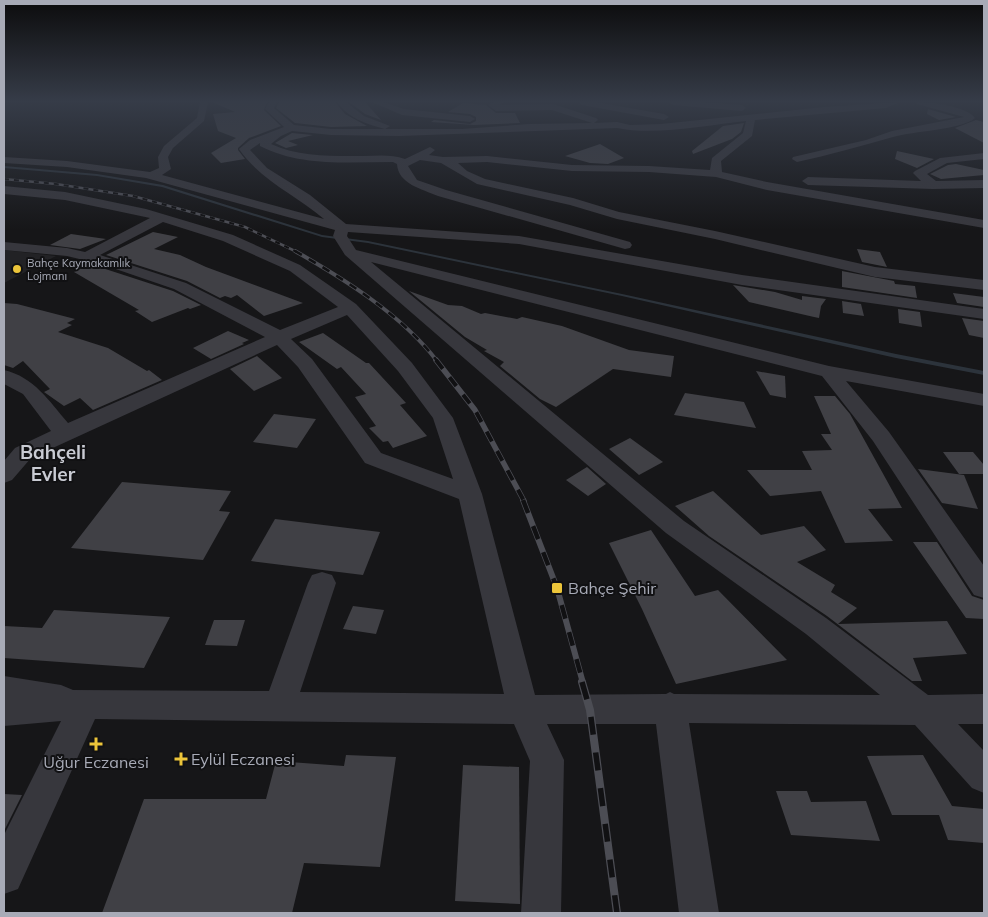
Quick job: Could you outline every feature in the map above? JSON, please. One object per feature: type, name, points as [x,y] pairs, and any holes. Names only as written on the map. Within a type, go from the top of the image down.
[{"type":"street","points":[[166,169],[163,157],[170,145]]},
{"type":"street","points":[[247,145],[244,148],[249,158],[266,175],[301,194],[345,241],[519,240],[700,272],[984,314]]},
{"type":"street","points":[[265,145],[273,150],[302,157],[394,159],[406,163]]},
{"type":"street","points":[[716,174],[716,160],[735,145]]},
{"type":"street","points":[[797,159],[857,145]]},
{"type":"street","points":[[4,154],[64,158],[166,169],[319,216],[345,241],[676,527],[816,626],[923,710],[984,776]]},
{"type":"street","points":[[441,154],[463,173],[481,182],[573,202],[617,215],[715,235],[875,272],[984,285]]},
{"type":"street","points":[[700,272],[664,255],[590,236],[435,190],[413,182],[405,173],[402,165],[418,156],[441,154],[572,168],[648,169],[716,174],[984,224]]},
{"type":"street","points":[[933,184],[919,173],[944,160],[984,156]]},
{"type":"street","points":[[4,160],[67,164],[152,176],[345,241],[829,372],[984,400]]},
{"type":"street","points":[[936,165],[961,169]]},
{"type":"street","points":[[152,176],[166,169]]},
{"type":"street","points":[[743,180],[984,184]]},
{"type":"street","points":[[4,190],[90,200],[161,218],[228,238],[295,268],[350,308],[405,367],[443,418],[470,494],[523,709],[548,760],[541,913]]},
{"type":"street","points":[[4,200],[23,191]]},
{"type":"street","points":[[919,212],[920,208],[984,211]]},
{"type":"street","points":[[88,256],[161,218]]},
{"type":"street","points":[[4,246],[88,256],[180,286],[279,337],[305,363],[373,458],[470,494]]},
{"type":"street","points":[[4,475],[13,453],[64,433],[279,337],[350,308]]},
{"type":"street","points":[[829,372],[882,437],[984,587]]},
{"type":"street","points":[[4,376],[30,390],[64,433]]},
{"type":"street","points":[[280,705],[322,583]]},
{"type":"street","points":[[4,690],[86,704]]},
{"type":"street","points":[[4,711],[86,704],[590,710],[670,707],[984,709]]},
{"type":"street","points":[[4,875],[54,767],[86,704]]},
{"type":"street","points":[[670,707],[699,913]]},
{"type":"shaded area","name":"Bahçe Kaymakamlık Lojmanı","points":[[4,250],[56,256],[4,283]]},
{"type":"building","points":[[225,145],[242,145],[238,150],[245,159],[221,163],[211,153]]},
{"type":"building","points":[[279,145],[298,145],[286,148]]},
{"type":"building","points":[[601,145],[624,158],[608,164],[590,163],[565,156]]},
{"type":"building","points":[[700,145],[717,145],[693,154],[692,151]]},
{"type":"building","points":[[897,151],[934,159],[917,168],[895,159]]},
{"type":"building","points":[[956,164],[984,170],[984,175],[941,179],[930,174],[948,165]]},
{"type":"building","points":[[153,232],[178,237],[154,249],[180,255],[206,267],[303,303],[264,316],[237,295],[231,298],[225,296],[220,298],[187,281],[106,255]]},
{"type":"building","points":[[71,234],[106,239],[80,249],[50,245]]},
{"type":"building","points":[[857,249],[880,252],[887,267],[862,262]]},
{"type":"building","points":[[90,264],[173,291],[201,305],[152,322],[135,311],[139,310],[74,272]]},
{"type":"building","points":[[842,271],[894,281],[895,284],[915,286],[917,298],[842,287]]},
{"type":"building","points":[[733,285],[775,292],[802,300],[802,296],[826,299],[821,306],[819,318],[749,302]]},
{"type":"building","points":[[409,291],[448,305],[462,306],[481,314],[485,313],[517,319],[522,317],[562,326],[629,350],[674,356],[671,377],[613,369],[556,407],[540,399],[500,366],[504,362],[484,351],[487,350],[465,337]]},
{"type":"building","points":[[953,293],[984,297],[984,307],[957,303]]},
{"type":"building","points":[[842,301],[861,304],[864,316],[843,313]]},
{"type":"building","points":[[4,303],[17,304],[75,319],[67,323],[72,325],[58,332],[108,348],[147,371],[149,370],[162,380],[93,410],[80,398],[64,406],[44,392],[50,389],[23,361],[13,368],[4,365]]},
{"type":"building","points":[[898,309],[920,312],[922,327],[899,323]]},
{"type":"building","points":[[962,318],[984,321],[984,338],[969,335]]},
{"type":"building","points":[[228,331],[249,340],[211,359],[193,348]]},
{"type":"building","points":[[323,333],[366,363],[369,363],[406,403],[400,405],[427,436],[393,448],[388,441],[383,442],[369,428],[376,426],[355,397],[366,394],[341,367],[337,369],[299,342]]},
{"type":"building","points":[[257,356],[282,378],[254,391],[230,369]]},
{"type":"building","points":[[756,371],[785,376],[786,398],[770,395]]},
{"type":"building","points":[[685,393],[744,402],[756,428],[674,415]]},
{"type":"building","points":[[814,396],[835,396],[850,414],[902,508],[868,509],[893,541],[845,543],[821,491],[770,496],[747,470],[812,470],[802,451],[832,450],[821,434],[831,434]]},
{"type":"building","points":[[274,414],[316,419],[297,448],[253,442]]},
{"type":"building","points":[[630,438],[663,462],[639,475],[609,449]]},
{"type":"building","points":[[943,452],[973,452],[984,465],[984,474],[959,474]]},
{"type":"building","points":[[587,467],[606,484],[588,496],[566,480]]},
{"type":"building","points":[[918,469],[964,475],[978,509],[942,503]]},
{"type":"building","points":[[122,482],[231,491],[219,511],[230,512],[203,560],[71,548]]},
{"type":"building","points":[[713,491],[761,535],[804,526],[826,550],[797,562],[835,585],[831,592],[857,608],[838,624],[947,621],[967,654],[913,658],[922,681],[912,681],[827,616],[709,536],[675,506]]},
{"type":"building","points":[[275,519],[380,532],[363,575],[251,561]]},
{"type":"building","points":[[651,530],[695,596],[718,590],[787,660],[676,684],[609,543]]},
{"type":"building","points":[[913,542],[937,542],[972,596],[984,600],[984,619],[966,618]]},
{"type":"building","points":[[353,606],[384,610],[376,634],[343,629]]},
{"type":"building","points":[[54,610],[170,617],[144,668],[4,658],[4,626],[42,628]]},
{"type":"building","points":[[214,620],[245,620],[237,646],[205,645]]},
{"type":"building","points":[[346,755],[396,757],[380,867],[304,863],[292,913],[102,913],[144,799],[266,799],[276,761],[344,766]]},
{"type":"building","points":[[923,755],[952,806],[984,809],[984,843],[948,840],[939,815],[892,815],[867,756]]},
{"type":"building","points":[[463,765],[519,767],[520,904],[455,901]]},
{"type":"building","points":[[776,791],[807,791],[811,802],[866,801],[880,841],[791,835]]},
{"type":"building","points":[[4,794],[22,795],[4,831]]},
{"type":"waterway","points":[[4,167],[97,175],[163,186],[322,236],[368,242],[622,295],[896,356],[984,373]]},
{"type":"railway","points":[[4,179],[56,184],[133,196],[245,227],[295,251]]},
{"type":"railway","points":[[295,251],[352,286],[390,313],[423,344],[437,361]]},
{"type":"railway","points":[[436,360],[475,410],[524,501]]},
{"type":"railway","points":[[523,500],[557,588],[583,683]]},
{"type":"railway","points":[[582,682],[590,710],[617,913]]},
{"type":"place","name":"Bahçe Kaymakamlık Lojmanı","points":[[17,269]]},
{"type":"place","name":"Bahçe Şehir","points":[[557,588]]},
{"type":"place","name":"Uğur Eczanesi","points":[[96,744]]},
{"type":"place","name":"Eylül Eczanesi","points":[[181,759]]},
{"type":"district","name":"Bahçeli Evler","points":[[53,463]]}]
